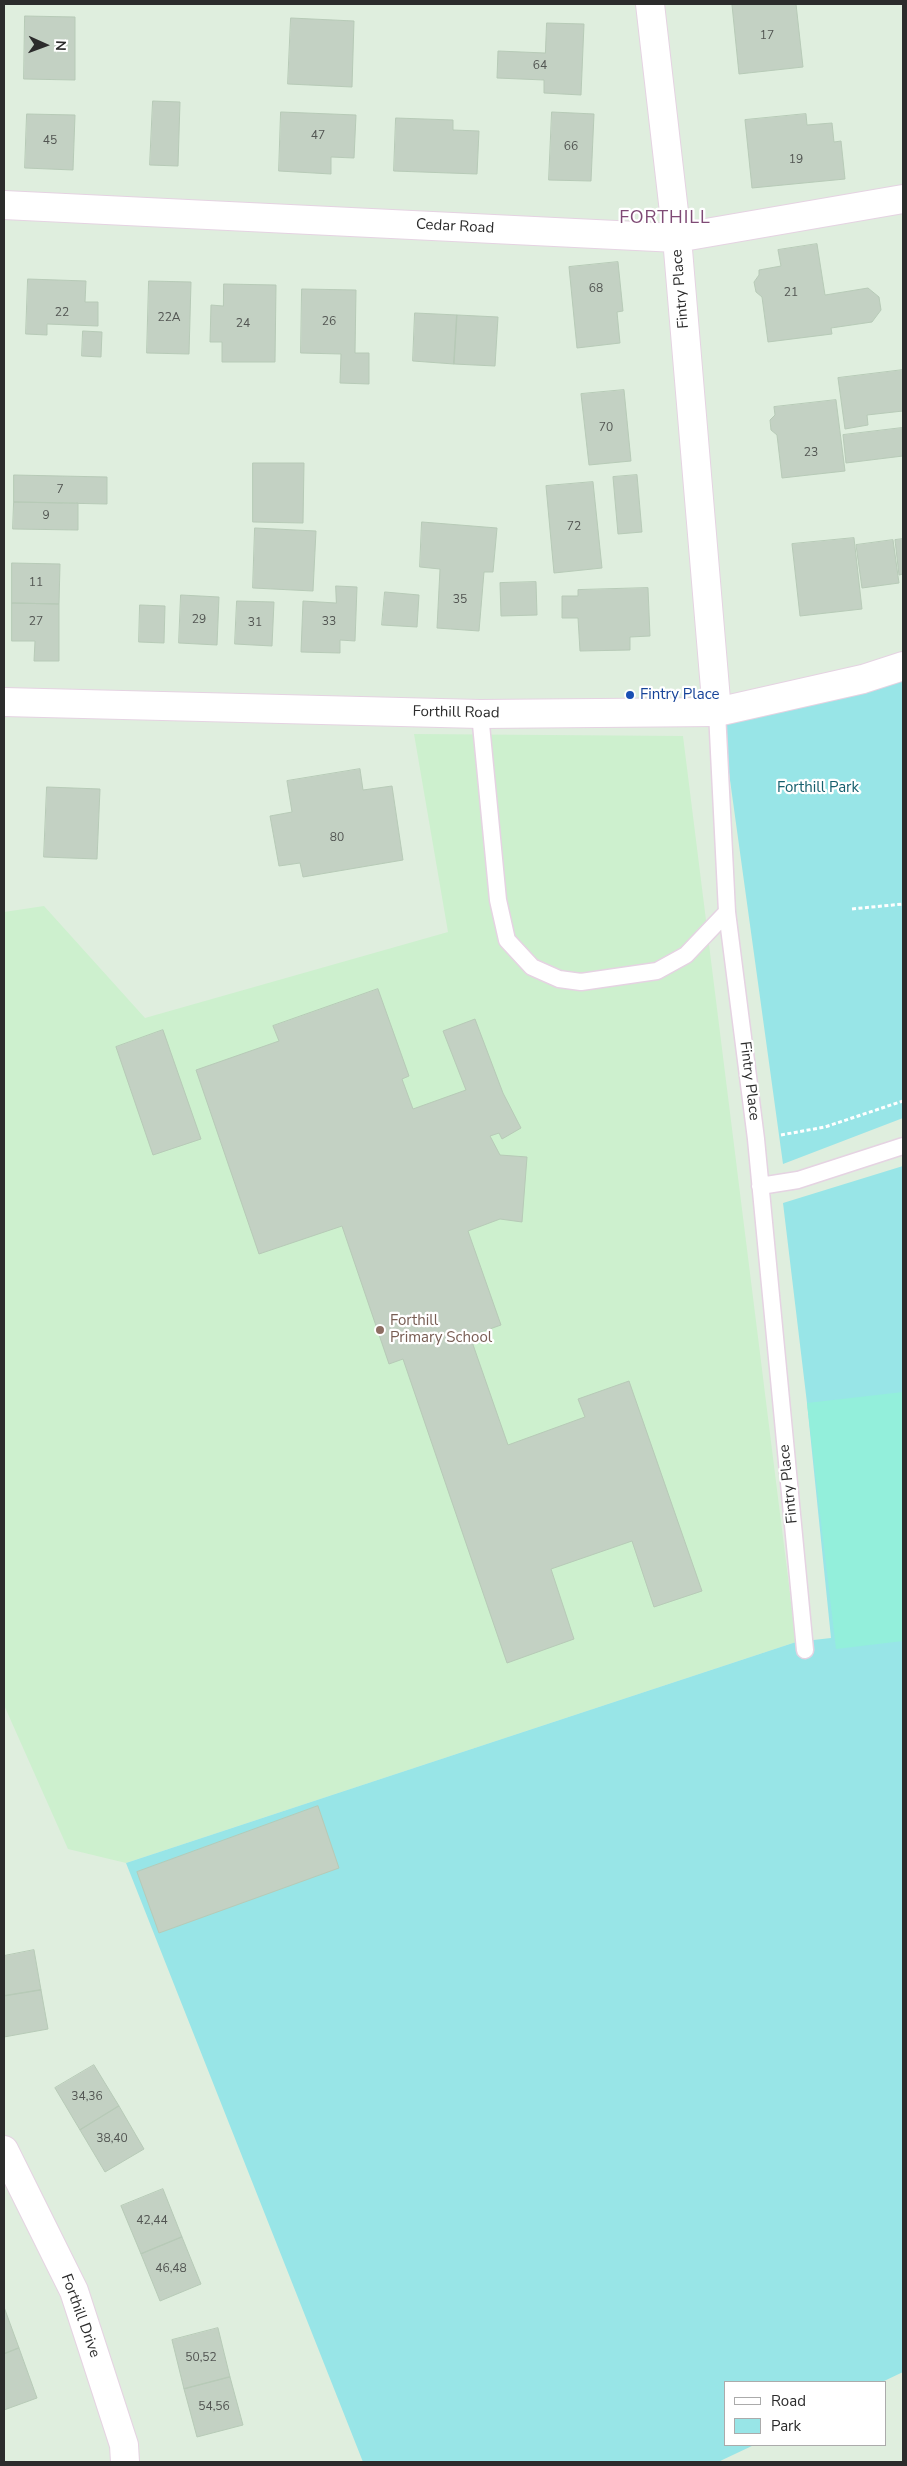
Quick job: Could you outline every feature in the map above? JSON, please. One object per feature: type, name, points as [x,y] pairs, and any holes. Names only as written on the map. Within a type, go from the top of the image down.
[{"type":"street","name":"Fintry Place","points":[[650,4],[677,238],[717,712]]},
{"type":"street","name":"Cedar Road","points":[[4,205],[677,238],[903,199]]},
{"type":"street","name":"Forthill Road","points":[[4,702],[480,714],[717,712],[863,679],[903,666]]},
{"type":"street","name":"Forthill Drive","points":[[4,2150],[74,2291],[124,2445],[125,2462]]},
{"type":"lane","name":"Fintry Place","points":[[717,712],[726,912],[756,1139],[805,1650]]},
{"type":"lane","points":[[480,714],[498,900],[508,940],[532,967],[559,979],[581,982],[657,971],[686,955],[726,912]]},
{"type":"lane","points":[[760,1186],[798,1180],[903,1146]]},
{"type":"path","points":[[852,909],[903,904]]},
{"type":"path","points":[[756,1139],[825,1127],[903,1100]]},
{"type":"shaded area","name":"Forthill Primary School","points":[[414,734],[683,736],[796,1642],[126,1863],[68,1849],[4,1705],[4,912],[44,906],[145,1018],[448,932]]},
{"type":"shaded area","points":[[903,1392],[903,1641],[836,1649],[807,1403]]},
{"type":"green space","name":"Forthill Park","points":[[903,679],[903,1118],[783,1164],[722,722]]},
{"type":"green space","points":[[903,1166],[903,2372],[884,2381],[724,2381],[724,2446],[752,2446],[718,2462],[363,2462],[126,1863],[796,1642],[831,1638],[807,1403],[783,1203]]},
{"type":"building","points":[[796,4],[803,67],[739,74],[732,5]]},
{"type":"building","points":[[25,16],[75,17],[75,80],[24,79]]},
{"type":"building","points":[[291,18],[354,21],[352,87],[288,84]]},
{"type":"building","points":[[547,23],[584,24],[581,95],[544,93],[544,80],[497,78],[498,51],[545,53]]},
{"type":"building","points":[[153,101],[180,102],[178,166],[150,165]]},
{"type":"building","points":[[281,112],[356,115],[354,158],[331,157],[331,174],[279,171]]},
{"type":"building","points":[[552,112],[594,114],[591,181],[549,180]]},
{"type":"building","points":[[27,114],[75,115],[73,170],[25,168]]},
{"type":"building","points":[[806,114],[807,125],[832,123],[834,142],[841,141],[845,179],[752,188],[745,120]]},
{"type":"building","points":[[396,118],[453,120],[453,130],[479,131],[477,174],[394,171]]},
{"type":"building","points":[[817,244],[825,295],[868,288],[879,297],[881,310],[872,322],[831,328],[832,334],[768,342],[762,297],[756,292],[754,282],[759,275],[759,270],[781,266],[778,250]]},
{"type":"building","points":[[618,262],[623,311],[617,312],[620,343],[577,348],[569,267]]},
{"type":"building","points":[[28,279],[86,281],[85,302],[98,302],[98,326],[47,324],[47,335],[26,334]]},
{"type":"building","points":[[149,281],[191,282],[189,354],[147,353]]},
{"type":"building","points":[[224,284],[276,285],[275,362],[222,362],[222,342],[210,342],[211,305],[223,306]]},
{"type":"building","points":[[302,289],[356,290],[355,353],[369,353],[369,384],[340,383],[341,354],[301,353]]},
{"type":"building","points":[[415,313],[457,315],[454,364],[413,361]]},
{"type":"building","points":[[457,315],[498,317],[495,366],[454,364]]},
{"type":"building","points":[[83,331],[102,332],[101,357],[82,356]]},
{"type":"building","points":[[903,370],[903,411],[867,415],[868,425],[845,429],[838,378]]},
{"type":"building","points":[[624,390],[631,461],[589,465],[581,394]]},
{"type":"building","points":[[836,400],[845,471],[782,478],[777,435],[771,430],[770,420],[775,415],[774,407]]},
{"type":"building","points":[[902,428],[903,456],[846,463],[843,435]]},
{"type":"building","points":[[253,463],[304,463],[303,523],[253,522]]},
{"type":"building","points":[[14,475],[107,477],[107,504],[14,502]]},
{"type":"building","points":[[637,475],[642,532],[618,534],[613,477]]},
{"type":"building","points":[[593,482],[602,568],[554,573],[546,486]]},
{"type":"building","points":[[14,502],[78,503],[78,530],[13,529]]},
{"type":"building","points":[[422,522],[497,528],[493,572],[484,572],[479,631],[437,628],[440,569],[420,567]]},
{"type":"building","points":[[255,528],[316,531],[313,591],[253,588]]},
{"type":"building","points":[[854,538],[862,609],[800,616],[792,544]]},
{"type":"building","points":[[903,539],[903,574],[899,575],[895,540]]},
{"type":"building","points":[[893,540],[899,583],[862,588],[856,545]]},
{"type":"building","points":[[12,563],[60,564],[59,604],[12,603]]},
{"type":"building","points":[[536,582],[537,615],[501,616],[500,583]]},
{"type":"building","points":[[336,586],[357,587],[355,641],[340,640],[340,653],[301,652],[303,601],[336,603]]},
{"type":"building","points":[[648,588],[650,636],[630,637],[630,650],[580,651],[578,618],[562,618],[562,596],[578,596],[578,590]]},
{"type":"building","points":[[385,592],[419,595],[417,627],[382,625]]},
{"type":"building","points":[[181,595],[219,597],[217,645],[179,643]]},
{"type":"building","points":[[237,601],[274,602],[272,646],[235,644]]},
{"type":"building","points":[[12,603],[59,604],[59,661],[34,661],[35,641],[12,641]]},
{"type":"building","points":[[140,605],[165,606],[164,643],[139,642]]},
{"type":"building","points":[[360,769],[363,790],[392,786],[403,860],[303,877],[300,863],[279,866],[270,816],[292,812],[287,781]]},
{"type":"building","points":[[47,787],[100,789],[97,859],[44,857]]},
{"type":"building","points":[[378,989],[409,1076],[402,1079],[413,1109],[466,1090],[443,1031],[475,1019],[503,1093],[521,1128],[502,1139],[499,1133],[490,1136],[500,1155],[527,1157],[522,1222],[500,1219],[468,1231],[501,1325],[470,1336],[508,1445],[585,1417],[578,1399],[629,1381],[702,1591],[654,1607],[632,1541],[551,1569],[574,1639],[507,1663],[403,1359],[389,1364],[342,1226],[259,1254],[196,1070],[279,1041],[273,1026]]},
{"type":"building","points":[[163,1030],[201,1139],[153,1155],[116,1047]]},
{"type":"building","points":[[318,1806],[339,1868],[159,1933],[137,1872]]},
{"type":"building","points":[[34,1950],[41,1990],[4,1996],[4,1956]]},
{"type":"building","points":[[41,1990],[48,2029],[4,2037],[4,1996]]},
{"type":"building","points":[[94,2065],[119,2106],[80,2130],[55,2088]]},
{"type":"building","points":[[119,2106],[144,2149],[105,2172],[80,2130]]},
{"type":"building","points":[[163,2189],[182,2237],[141,2254],[121,2206]]},
{"type":"building","points":[[182,2237],[201,2284],[160,2301],[141,2254]]},
{"type":"building","points":[[4,2307],[19,2348],[4,2354]]},
{"type":"building","points":[[218,2328],[230,2377],[184,2389],[172,2340]]},
{"type":"building","points":[[19,2348],[37,2398],[4,2410],[4,2354]]},
{"type":"building","points":[[230,2377],[243,2425],[197,2437],[184,2389]]},
{"type":"place","name":"Fintry Place","points":[[630,695]]},
{"type":"place","name":"Forthill Primary School","points":[[380,1330]]},
{"type":"district","name":"FORTHILL","points":[[665,219]]}]
